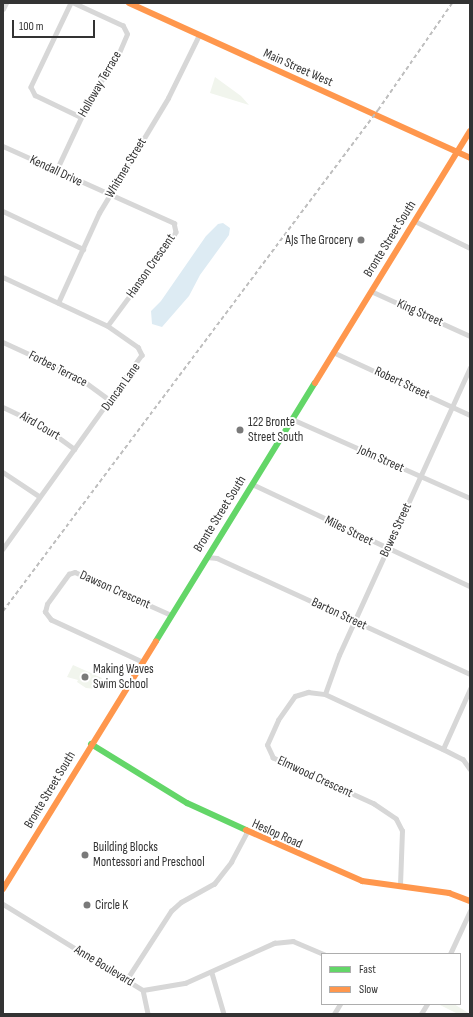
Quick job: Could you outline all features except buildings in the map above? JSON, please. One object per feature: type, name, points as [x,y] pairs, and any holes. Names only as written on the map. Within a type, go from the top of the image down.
[{"type":"main road","name":"Main Street West","points":[[129,3],[470,158]]},
{"type":"main road","name":"Bronte Street South","points":[[3,890],[91,744],[470,131]]},
{"type":"main road","name":"Heslop Road","points":[[91,744],[187,804],[247,832],[362,881],[400,885],[449,893],[470,901]]},
{"type":"street","points":[[3,9],[6,3]]},
{"type":"street","points":[[72,3],[31,87],[35,95],[81,117]]},
{"type":"street","name":"Holloway Terrace","points":[[56,171],[95,89],[118,56],[126,32],[123,26],[72,3]]},
{"type":"street","name":"Whitmer Street","points":[[58,303],[109,196],[168,98],[199,35]]},
{"type":"street","name":"Kendall Drive","points":[[3,146],[109,196]]},
{"type":"street","name":"Hanson Crescent","points":[[108,326],[176,232],[171,221],[109,196]]},
{"type":"street","points":[[3,211],[83,248]]},
{"type":"street","points":[[414,222],[470,248]]},
{"type":"street","name":"Duncan Lane","points":[[3,277],[108,326],[138,347],[142,355],[111,401],[39,496],[4,547]]},
{"type":"street","name":"King Street","points":[[371,291],[470,336]]},
{"type":"street","name":"Forbes Terrace","points":[[3,342],[77,376],[111,401]]},
{"type":"street","name":"Robert Street","points":[[333,352],[470,415]]},
{"type":"street","name":"Bowes Street","points":[[325,694],[354,621],[470,368]]},
{"type":"street","name":"Aird Court","points":[[3,407],[43,426],[75,449]]},
{"type":"street","name":"John Street","points":[[292,419],[470,498]]},
{"type":"street","points":[[3,472],[39,496]]},
{"type":"street","name":"Miles Street","points":[[252,484],[387,549],[470,586]]},
{"type":"street","name":"Barton Street","points":[[207,557],[217,558],[470,674]]},
{"type":"street","name":"Dawson Crescent","points":[[142,662],[51,620],[45,612],[47,604],[69,574],[75,572],[171,615]]},
{"type":"street","points":[[443,749],[470,689]]},
{"type":"street","name":"Elmwood Crescent","points":[[400,885],[402,831],[396,819],[374,804],[273,758],[269,753],[268,738],[290,700],[302,692],[325,694],[463,759],[470,769]]},
{"type":"street","points":[[126,979],[171,911],[181,902],[214,884],[231,862],[247,832]]},
{"type":"street","name":"Anne Boulevard","points":[[3,904],[143,990],[185,983],[274,943],[293,941],[322,953]]},
{"type":"street","points":[[450,953],[470,911]]},
{"type":"street","points":[[212,972],[224,1014]]},
{"type":"street","points":[[143,990],[148,1014]]},
{"type":"street","points":[[334,1014],[339,1005]]},
{"type":"street","points":[[421,1014],[426,1005]]},
{"type":"shaded area","points":[[215,77],[241,96],[249,105],[210,93]]},
{"type":"shaded area","points":[[223,223],[230,228],[229,235],[200,275],[189,296],[162,327],[152,324],[151,311],[161,301],[206,236],[218,224]]},
{"type":"shaded area","name":"Making Waves Swim School","points":[[73,665],[102,678],[96,689],[86,688],[77,682],[78,680],[67,677]]},
{"type":"shaded area","points":[[440,1005],[456,1005],[470,1014],[458,1014]]},
{"type":"railway","points":[[3,611],[378,110],[452,3]]},
{"type":"traffic: fast","points":[[156,641],[315,383]]},
{"type":"traffic: fast","points":[[91,744],[187,803],[246,830]]},
{"type":"traffic: slow","points":[[129,3],[470,158]]},
{"type":"traffic: slow","points":[[315,383],[470,131]]},
{"type":"traffic: slow","points":[[3,889],[156,641]]},
{"type":"traffic: slow","points":[[246,830],[362,881],[449,893],[470,901]]},
{"type":"place","name":"AJs The Grocery","points":[[361,240]]},
{"type":"place","name":"122 Bronte Street South","points":[[240,430]]},
{"type":"place","name":"Making Waves Swim School","points":[[85,677]]},
{"type":"place","name":"Building Blocks Montessori and Preschool","points":[[85,855]]},
{"type":"place","name":"Circle K","points":[[87,905]]}]
